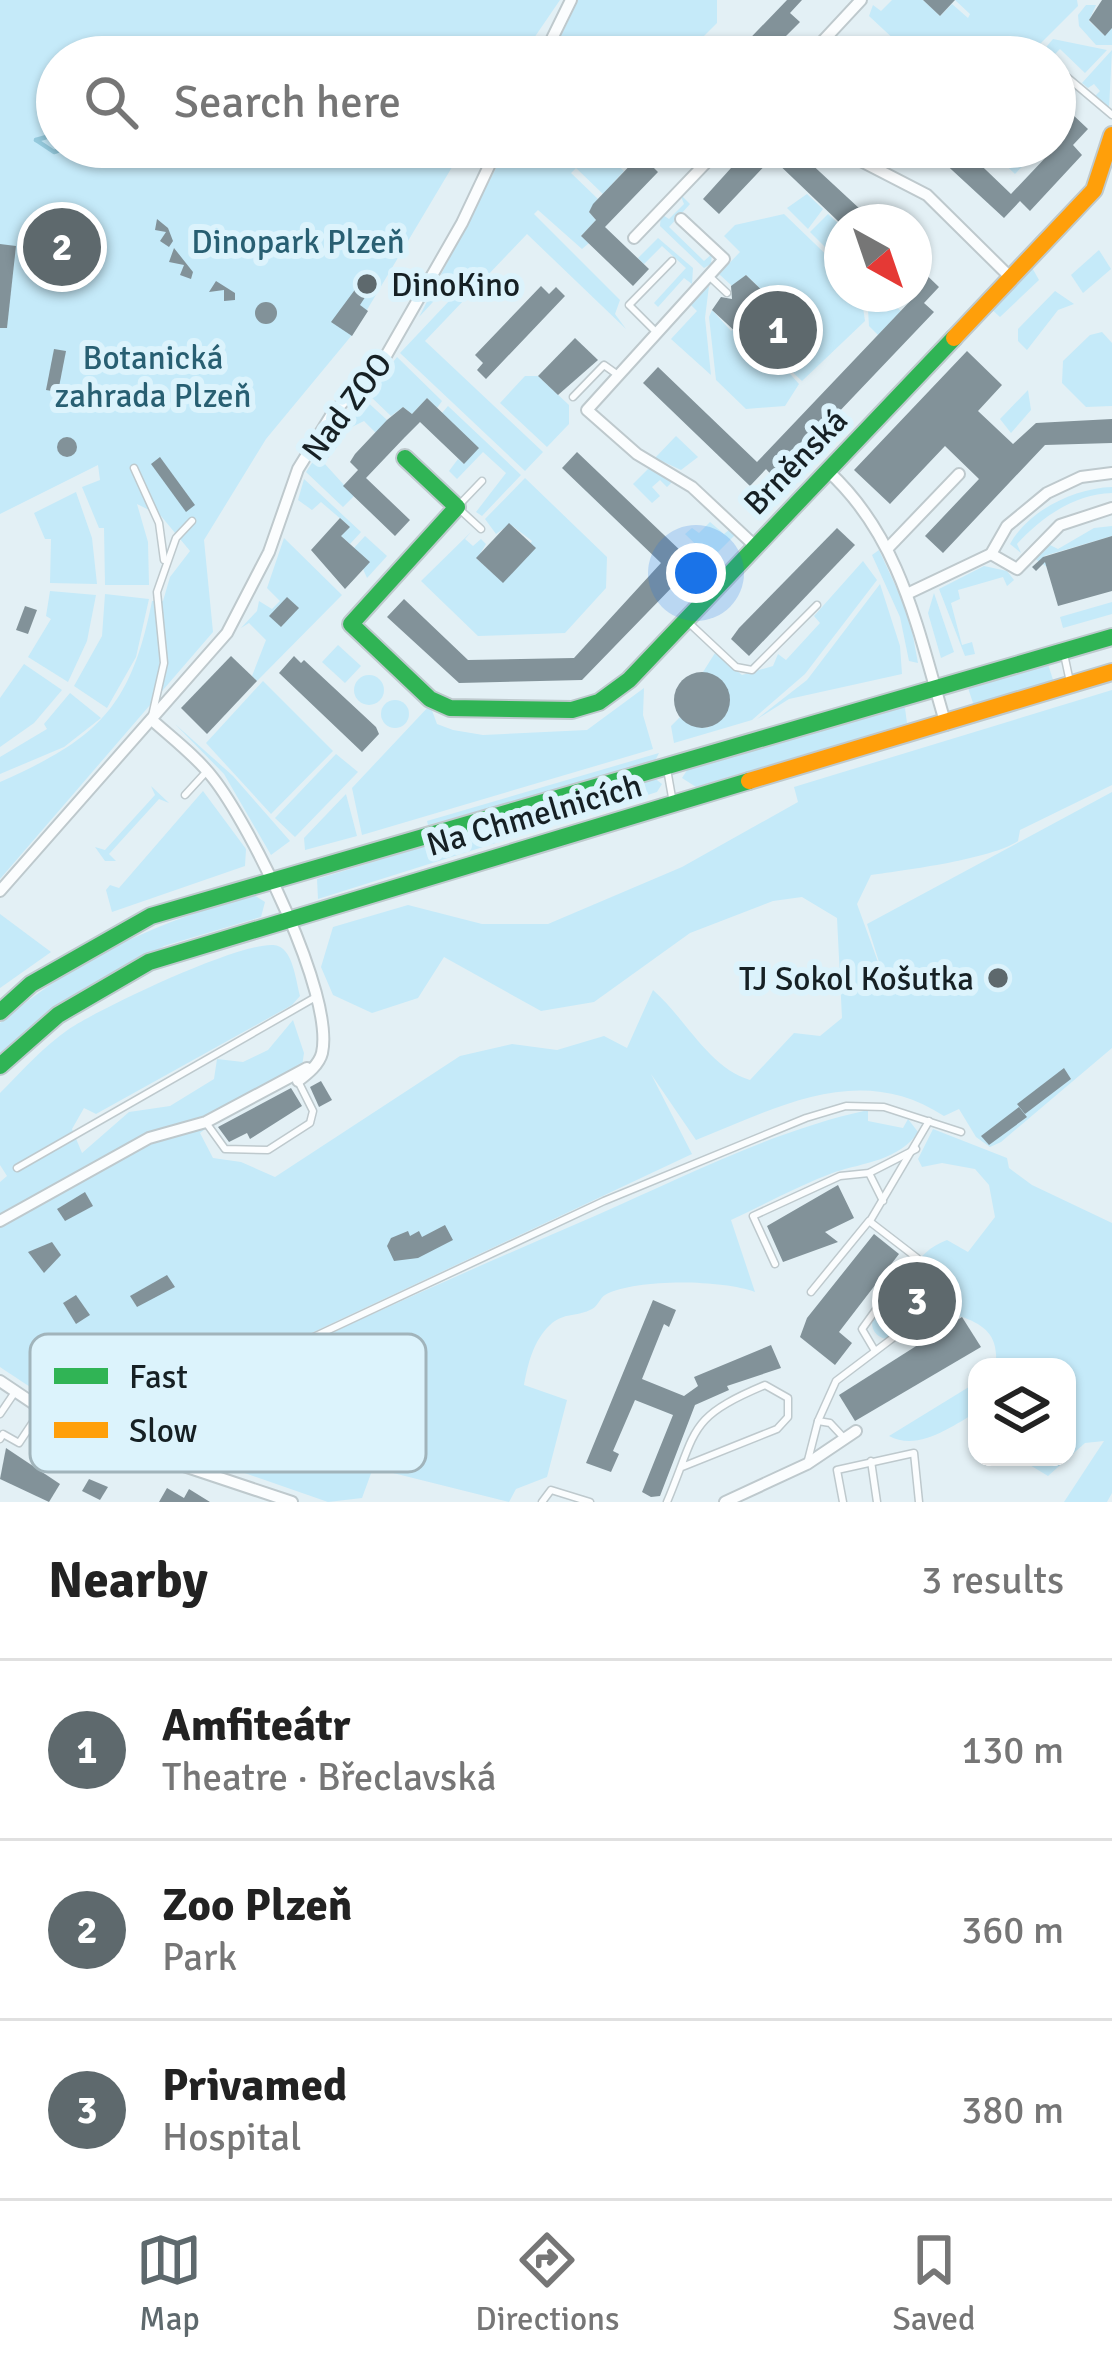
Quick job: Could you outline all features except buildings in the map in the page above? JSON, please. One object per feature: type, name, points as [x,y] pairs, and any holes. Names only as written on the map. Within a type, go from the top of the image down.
[{"type":"street","points":[[553,36],[571,0]]},
{"type":"street","points":[[825,36],[852,3]]},
{"type":"street","name":"Brněnská","points":[[458,507],[352,624],[430,698],[450,708],[572,710],[599,701],[628,680],[1094,190],[1106,166],[1112,135]]},
{"type":"street","name":"Nad ZOO","points":[[0,891],[226,633],[269,552],[298,469],[332,415],[387,354],[488,168]]},
{"type":"street","points":[[634,238],[701,168]]},
{"type":"street","points":[[875,168],[927,195],[1009,276]]},
{"type":"street","points":[[681,219],[724,260],[587,410],[637,454],[692,487],[755,546]]},
{"type":"street","points":[[405,458],[458,507]]},
{"type":"street","points":[[828,471],[888,548],[909,593],[946,724]]},
{"type":"street","points":[[909,593],[991,554],[1006,526],[1039,498],[1081,477],[1112,473]]},
{"type":"street","points":[[888,548],[959,474]]},
{"type":"street","points":[[991,554],[1017,569],[1060,525],[1112,508]]},
{"type":"street","name":"Na Chmelnicích","points":[[0,1012],[32,984],[151,916],[1112,637]]},
{"type":"street","name":"Na Chmelnicích","points":[[0,1066],[58,1015],[148,962],[1112,672]]},
{"type":"street","points":[[152,720],[207,771],[247,826],[289,916],[322,1040],[318,1061],[298,1082]]},
{"type":"street","points":[[0,1221],[148,1138],[206,1121],[318,1061]]},
{"type":"street","points":[[0,1382],[30,1402]]},
{"type":"street","points":[[724,1502],[807,1464],[856,1431]]},
{"type":"street","points":[[204,1472],[292,1502]]},
{"type":"lane","points":[[1076,85],[1112,115]]},
{"type":"lane","points":[[657,333],[629,305],[672,261]]},
{"type":"lane","points":[[709,276],[727,293]]},
{"type":"lane","points":[[573,397],[604,365],[618,375]]},
{"type":"lane","points":[[134,468],[159,523],[164,565]]},
{"type":"lane","points":[[481,529],[458,507],[482,481]]},
{"type":"lane","points":[[152,720],[164,664],[157,592],[176,538],[192,521]]},
{"type":"lane","points":[[685,620],[736,667],[752,670],[817,604]]},
{"type":"lane","points":[[1064,652],[1071,685]]},
{"type":"lane","points":[[666,765],[674,804]]},
{"type":"lane","points":[[185,795],[207,771]]},
{"type":"lane","points":[[17,1168],[314,998]]},
{"type":"lane","points":[[206,1121],[225,1149],[268,1150],[310,1123],[313,1111],[298,1082]]},
{"type":"lane","points":[[322,1334],[708,1156],[846,1106],[884,1107],[962,1132]]},
{"type":"lane","points":[[811,1292],[883,1201],[929,1121]]},
{"type":"lane","points":[[775,1264],[753,1216],[840,1176],[869,1173],[916,1148]]},
{"type":"lane","points":[[869,1173],[883,1201]]},
{"type":"lane","points":[[869,1221],[917,1258],[862,1329],[875,1351]]},
{"type":"lane","points":[[807,1464],[818,1421],[836,1381],[914,1322],[888,1293]]},
{"type":"lane","points":[[668,1502],[682,1467],[700,1423],[714,1408],[765,1385],[788,1398],[788,1417],[777,1429],[682,1467]]},
{"type":"lane","points":[[0,1414],[15,1392]]},
{"type":"lane","points":[[818,1421],[830,1423],[844,1438]]},
{"type":"lane","points":[[0,1439],[3,1434],[20,1443],[30,1427]]},
{"type":"lane","points":[[843,1502],[837,1470],[914,1453],[919,1502]]},
{"type":"lane","points":[[871,1461],[877,1502]]},
{"type":"lane","points":[[542,1502],[551,1490],[590,1502]]},
{"type":"green space","points":[[0,0],[560,0],[535,36],[36,36],[36,168],[451,168],[352,335],[266,439],[204,540],[213,632],[0,879],[0,782],[62,751],[104,716],[133,668],[152,601],[163,601],[170,577],[190,551],[161,516],[137,504],[148,542],[149,585],[105,585],[104,528],[99,528],[82,487],[100,480],[98,465],[0,514]]},
{"type":"green space","points":[[578,0],[717,0],[717,23],[704,36],[561,36]]},
{"type":"green space","points":[[892,0],[923,0],[940,16],[952,4],[968,18],[970,14],[955,0],[1077,0],[1078,6],[1048,36],[890,36],[869,16],[873,5],[881,11]]},
{"type":"green space","points":[[1086,5],[1096,5],[1089,21],[1104,35],[1112,28],[1112,45],[1096,45],[1079,26],[1078,15]]},
{"type":"green space","points":[[1076,44],[1107,50],[1085,73],[1076,64]]},
{"type":"green space","points":[[1112,50],[1109,108],[1095,96],[1100,91],[1094,84],[1088,88],[1082,83]]},
{"type":"green space","points":[[496,168],[576,168],[571,173],[598,199],[589,212],[596,220],[581,236],[589,243],[582,249],[538,210],[534,214],[620,300],[615,314],[626,329],[527,234],[425,341],[543,452],[525,471],[400,353],[467,282],[459,274],[419,317]]},
{"type":"green space","points":[[576,168],[624,171],[603,194]]},
{"type":"green space","points":[[680,194],[690,204],[669,227],[704,261],[712,254],[711,264],[704,268],[660,226],[661,214],[669,219],[684,204]]},
{"type":"green space","points":[[807,194],[823,209],[808,229],[787,208]]},
{"type":"green space","points":[[784,214],[824,253],[824,312],[864,312],[865,321],[802,381],[770,351],[799,384],[785,406],[746,409],[716,380],[712,310],[731,331],[771,299],[746,275],[732,286],[719,274],[740,252],[724,236],[735,225]]},
{"type":"green space","points":[[824,218],[824,246],[810,232]]},
{"type":"green space","points":[[658,238],[693,268],[692,284],[684,278],[658,307],[654,303],[686,268],[662,246],[644,264],[638,258]]},
{"type":"green space","points":[[1099,250],[1111,269],[1083,293],[1071,275]]},
{"type":"green space","points":[[1030,264],[1039,280],[1000,317],[989,307]]},
{"type":"green space","points":[[709,286],[705,318],[711,375],[671,339],[697,311],[690,304]]},
{"type":"green space","points":[[1055,291],[1074,304],[1058,310],[1027,350],[1018,341],[1018,329]]},
{"type":"green space","points":[[868,312],[900,312],[878,335],[869,326]]},
{"type":"green space","points":[[1102,332],[1112,343],[1112,406],[1086,407],[1062,383],[1063,361],[1090,335]]},
{"type":"green space","points":[[397,357],[442,401],[437,408],[427,398],[412,414],[403,407],[391,416],[368,394]]},
{"type":"green space","points":[[525,376],[538,376],[569,405],[569,424],[547,447],[500,403]]},
{"type":"green space","points":[[1028,390],[1031,410],[1011,433],[1000,419]]},
{"type":"green space","points":[[363,398],[387,420],[377,434],[364,421],[352,427],[343,421]]},
{"type":"green space","points":[[448,406],[521,475],[482,516],[476,512],[506,473],[483,452],[457,479],[449,471],[458,459],[464,464],[442,413]]},
{"type":"green space","points":[[333,431],[340,443],[324,463],[354,496],[343,507],[306,472]]},
{"type":"green space","points":[[676,436],[698,457],[681,470],[655,458]]},
{"type":"green space","points":[[649,468],[674,480],[667,487],[660,480],[652,487],[660,496],[652,503],[633,484]]},
{"type":"green space","points":[[525,478],[607,557],[606,588],[565,633],[478,636],[421,581],[471,532],[465,539],[473,546],[481,539],[486,544],[477,559],[503,582],[532,541],[510,524],[496,534],[485,519]]},
{"type":"green space","points":[[304,479],[361,532],[350,544],[341,536],[349,526],[321,502],[312,510],[298,500]]},
{"type":"green space","points":[[1112,487],[1112,493],[1072,502],[1048,516],[1017,544],[1021,553],[1010,544],[1028,521],[1054,504]]},
{"type":"green space","points":[[76,492],[92,538],[97,584],[50,583],[51,539],[45,539],[34,513]]},
{"type":"green space","points":[[710,522],[724,534],[729,530],[735,535],[711,559],[685,534],[692,528],[699,533]]},
{"type":"green space","points":[[1112,526],[1112,536],[1044,556],[1047,567],[1034,558],[1048,544],[1058,549],[1094,528]]},
{"type":"green space","points":[[365,536],[387,556],[367,578],[354,548]]},
{"type":"green space","points":[[284,538],[342,595],[257,681],[252,676],[266,640],[249,623],[241,628],[257,611],[259,601],[272,609],[280,601],[267,588]]},
{"type":"green space","points":[[879,550],[909,615],[918,663],[909,661],[900,617],[872,555]]},
{"type":"green space","points":[[863,561],[877,580],[805,674],[752,720],[674,743],[671,726],[680,717],[707,728],[727,713],[727,689],[703,672],[715,653],[742,675],[773,666],[778,654],[786,660],[820,623],[814,616]]},
{"type":"green space","points":[[984,566],[1007,571],[1014,580],[1007,586],[1003,577],[958,590],[960,599],[951,603],[962,645],[972,642],[975,654],[965,656],[939,589]]},
{"type":"green space","points":[[880,584],[900,646],[902,674],[789,699],[757,719],[807,680]]},
{"type":"green space","points":[[50,591],[96,595],[87,641],[68,682],[28,657],[51,619],[46,616]]},
{"type":"green space","points":[[934,593],[954,652],[941,658],[928,613]]},
{"type":"green space","points":[[105,594],[149,599],[136,657],[107,708],[74,686],[102,636]]},
{"type":"green space","points":[[1112,602],[1112,614],[1063,628],[1060,617]]},
{"type":"green space","points":[[338,645],[361,666],[345,683],[322,662]]},
{"type":"green space","points":[[24,664],[62,690],[34,723],[0,747],[0,698]]},
{"type":"green space","points":[[1048,664],[1054,683],[974,706],[968,688]]},
{"type":"green space","points":[[369,675],[380,679],[384,690],[380,701],[369,705],[358,701],[354,690],[358,679]]},
{"type":"green space","points":[[263,681],[333,751],[271,814],[206,743]]},
{"type":"green space","points":[[644,688],[643,715],[653,749],[362,835],[352,788],[430,705],[437,724],[483,735],[587,730]]},
{"type":"green space","points":[[1112,690],[1112,785],[1020,830],[1018,841],[989,853],[871,875],[857,904],[886,984],[867,924],[1112,792],[1112,1048],[990,1147],[976,1137],[959,1109],[944,1116],[913,1100],[851,1091],[789,1103],[696,1140],[651,1074],[692,1154],[309,1334],[30,1334],[30,1386],[0,1367],[0,1182],[7,1176],[0,1165],[0,1093],[69,1029],[207,963],[262,946],[283,949],[300,996],[292,1005],[96,1114],[84,1108],[72,1129],[82,1153],[129,1112],[170,1106],[214,1079],[217,1059],[243,1062],[268,1050],[293,1020],[304,1053],[301,1073],[237,1105],[200,1133],[213,1158],[241,1162],[275,1177],[460,1056],[512,1044],[557,1050],[604,1036],[627,1048],[653,990],[710,1054],[750,1080],[794,1033],[820,1036],[842,1018],[837,918],[802,897],[773,901],[690,933],[594,1002],[541,1011],[444,957],[418,998],[372,1013],[333,995],[321,967],[333,927],[408,905],[482,924],[548,924],[682,867],[798,802],[794,787]]},
{"type":"green space","points":[[70,693],[101,718],[64,747],[0,774],[0,757],[47,729],[44,724]]},
{"type":"green space","points":[[395,700],[405,704],[409,714],[405,724],[395,728],[385,724],[381,714],[385,704]]},
{"type":"green space","points":[[894,707],[905,708],[907,723],[696,787],[682,778],[689,767]]},
{"type":"green space","points":[[175,724],[233,776],[290,841],[271,855],[224,774]]},
{"type":"green space","points":[[659,753],[655,761],[428,825],[427,821]]},
{"type":"green space","points":[[336,754],[358,772],[295,837],[275,818]]},
{"type":"green space","points":[[653,777],[662,784],[657,792],[318,899],[317,879]]},
{"type":"green space","points":[[151,786],[169,803],[159,799],[109,854],[116,861],[105,861],[95,847],[105,850],[155,795]]},
{"type":"green space","points":[[203,791],[246,849],[245,866],[112,912],[106,890],[110,885],[119,888]]},
{"type":"green space","points":[[346,794],[357,836],[305,850],[304,838]]},
{"type":"green space","points":[[254,895],[265,902],[261,917],[164,946],[42,1018],[0,1058],[0,1023],[59,979],[151,930]]},
{"type":"green space","points":[[0,914],[51,952],[0,988]]},
{"type":"green space","points":[[868,1110],[868,1121],[903,1128],[908,1119],[918,1132],[891,1155],[822,1177],[731,1220],[755,1292],[701,1283],[619,1289],[592,1309],[560,1318],[544,1331],[532,1353],[524,1385],[567,1400],[547,1477],[516,1489],[509,1502],[389,1472],[426,1472],[426,1334],[330,1334],[730,1156]]},
{"type":"green space","points":[[933,1129],[1007,1158],[1009,1168],[1032,1185],[1112,1223],[1112,1493],[1107,1502],[1064,1502],[1104,1441],[1085,1443],[1076,1451],[1076,1358],[995,1358],[990,1334],[979,1325],[908,1297],[909,1278],[923,1255],[947,1240],[968,1252],[995,1217],[989,1185],[975,1169],[942,1163],[922,1167],[918,1159]]},
{"type":"green space","points":[[888,1307],[899,1312],[904,1323],[899,1334],[888,1339],[877,1334],[872,1323],[877,1312]]},
{"type":"green space","points":[[968,1388],[968,1417],[923,1439],[889,1436]]},
{"type":"green space","points":[[1032,1466],[1059,1466],[1048,1476]]},
{"type":"green space","points":[[242,1472],[372,1472],[362,1498],[328,1502]]},
{"type":"traffic: fast","points":[[405,458],[457,507],[351,624],[430,699],[450,708],[572,710],[599,702],[629,680],[954,338]]},
{"type":"traffic: fast","points":[[0,1012],[31,984],[151,916],[1112,637]]},
{"type":"traffic: fast","points":[[0,1066],[58,1015],[149,962],[749,781]]},
{"type":"traffic: slow","points":[[954,338],[1094,190],[1112,135]]},
{"type":"traffic: slow","points":[[749,781],[1112,672]]},
{"type":"place","name":"Zoo Plzeň","points":[[62,247]]},
{"type":"place","name":"DinoKino","points":[[367,284]]},
{"type":"place","name":"Amfiteátr","points":[[778,330]]},
{"type":"place","name":"TJ Sokol Košutka","points":[[998,978]]},
{"type":"place","name":"Privamed","points":[[917,1301]]},
{"type":"park label","name":"Dinopark Plzeň","points":[[298,241]]},
{"type":"park label","name":"Botanická zahrada Plzeň","points":[[153,376]]}]
